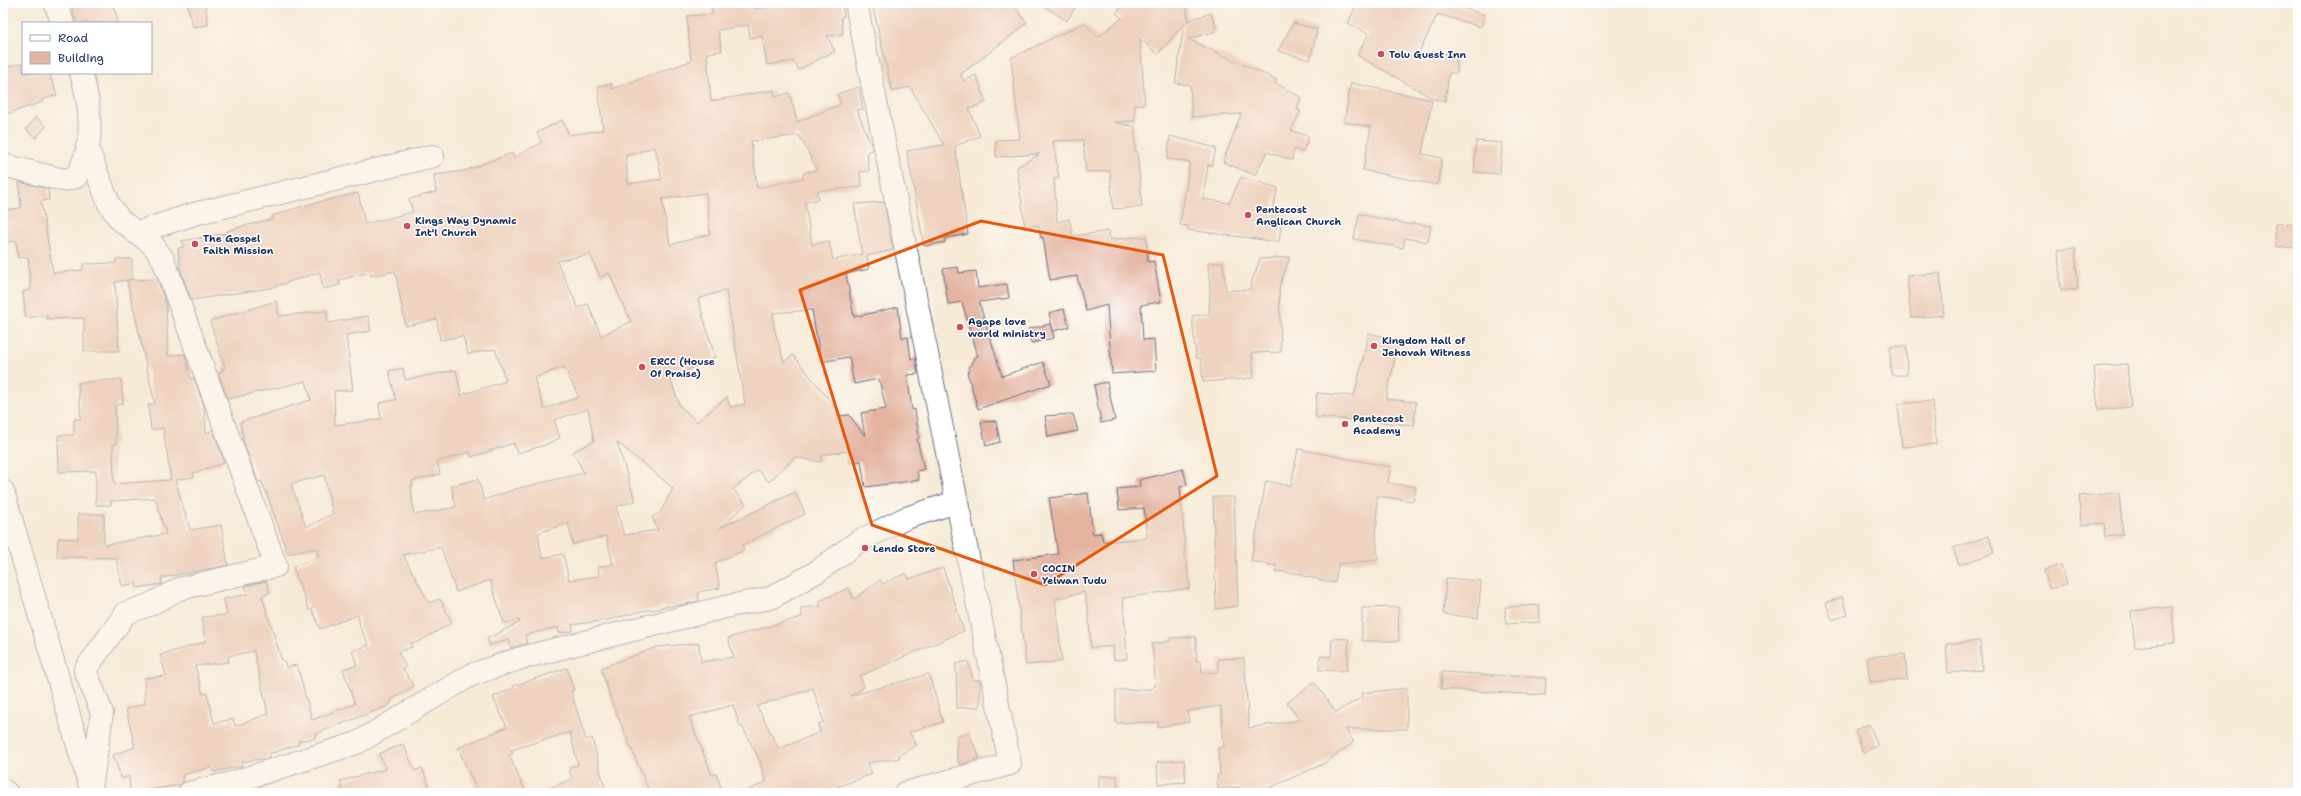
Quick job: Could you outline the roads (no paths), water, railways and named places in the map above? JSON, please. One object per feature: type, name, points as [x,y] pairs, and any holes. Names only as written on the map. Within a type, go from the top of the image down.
[{"type":"street","points":[[55,3],[63,22]]},
{"type":"street","points":[[856,3],[1010,764],[905,793]]},
{"type":"street","points":[[3,165],[63,180],[76,177],[83,166],[91,124],[87,95],[81,74]]},
{"type":"street","points":[[87,147],[109,204],[120,220],[153,246],[163,259],[276,566],[179,589],[149,605],[126,612],[85,670],[102,713],[92,791]]},
{"type":"street","points":[[136,233],[194,214],[433,156]]},
{"type":"street","points":[[3,491],[92,791]]},
{"type":"street","points":[[189,793],[231,783],[357,743],[471,675],[521,658],[729,606],[771,598],[818,571],[859,541],[906,518],[956,502]]},
{"type":"street","points":[[3,790],[7,793]]},
{"type":"place","name":"Tolu Guest Inn","points":[[1381,54]]},
{"type":"place","name":"Pentecost Anglican Church","points":[[1248,215]]},
{"type":"place","name":"Kings Way Dynamic Int'l Church","points":[[407,226]]},
{"type":"place","name":"The Gospel Faith Mission","points":[[195,244]]},
{"type":"place","name":"Agape love world ministry","points":[[960,327]]},
{"type":"place","name":"Kingdom Hall of Jehovah Witness","points":[[1374,346]]},
{"type":"place","name":"ERCC (House Of Praise)","points":[[642,367]]},
{"type":"place","name":"Pentecost Academy","points":[[1345,424]]},
{"type":"place","name":"Lendo Store","points":[[865,548]]},
{"type":"place","name":"COCIN Yelwan Tudu","points":[[1034,574]]}]
